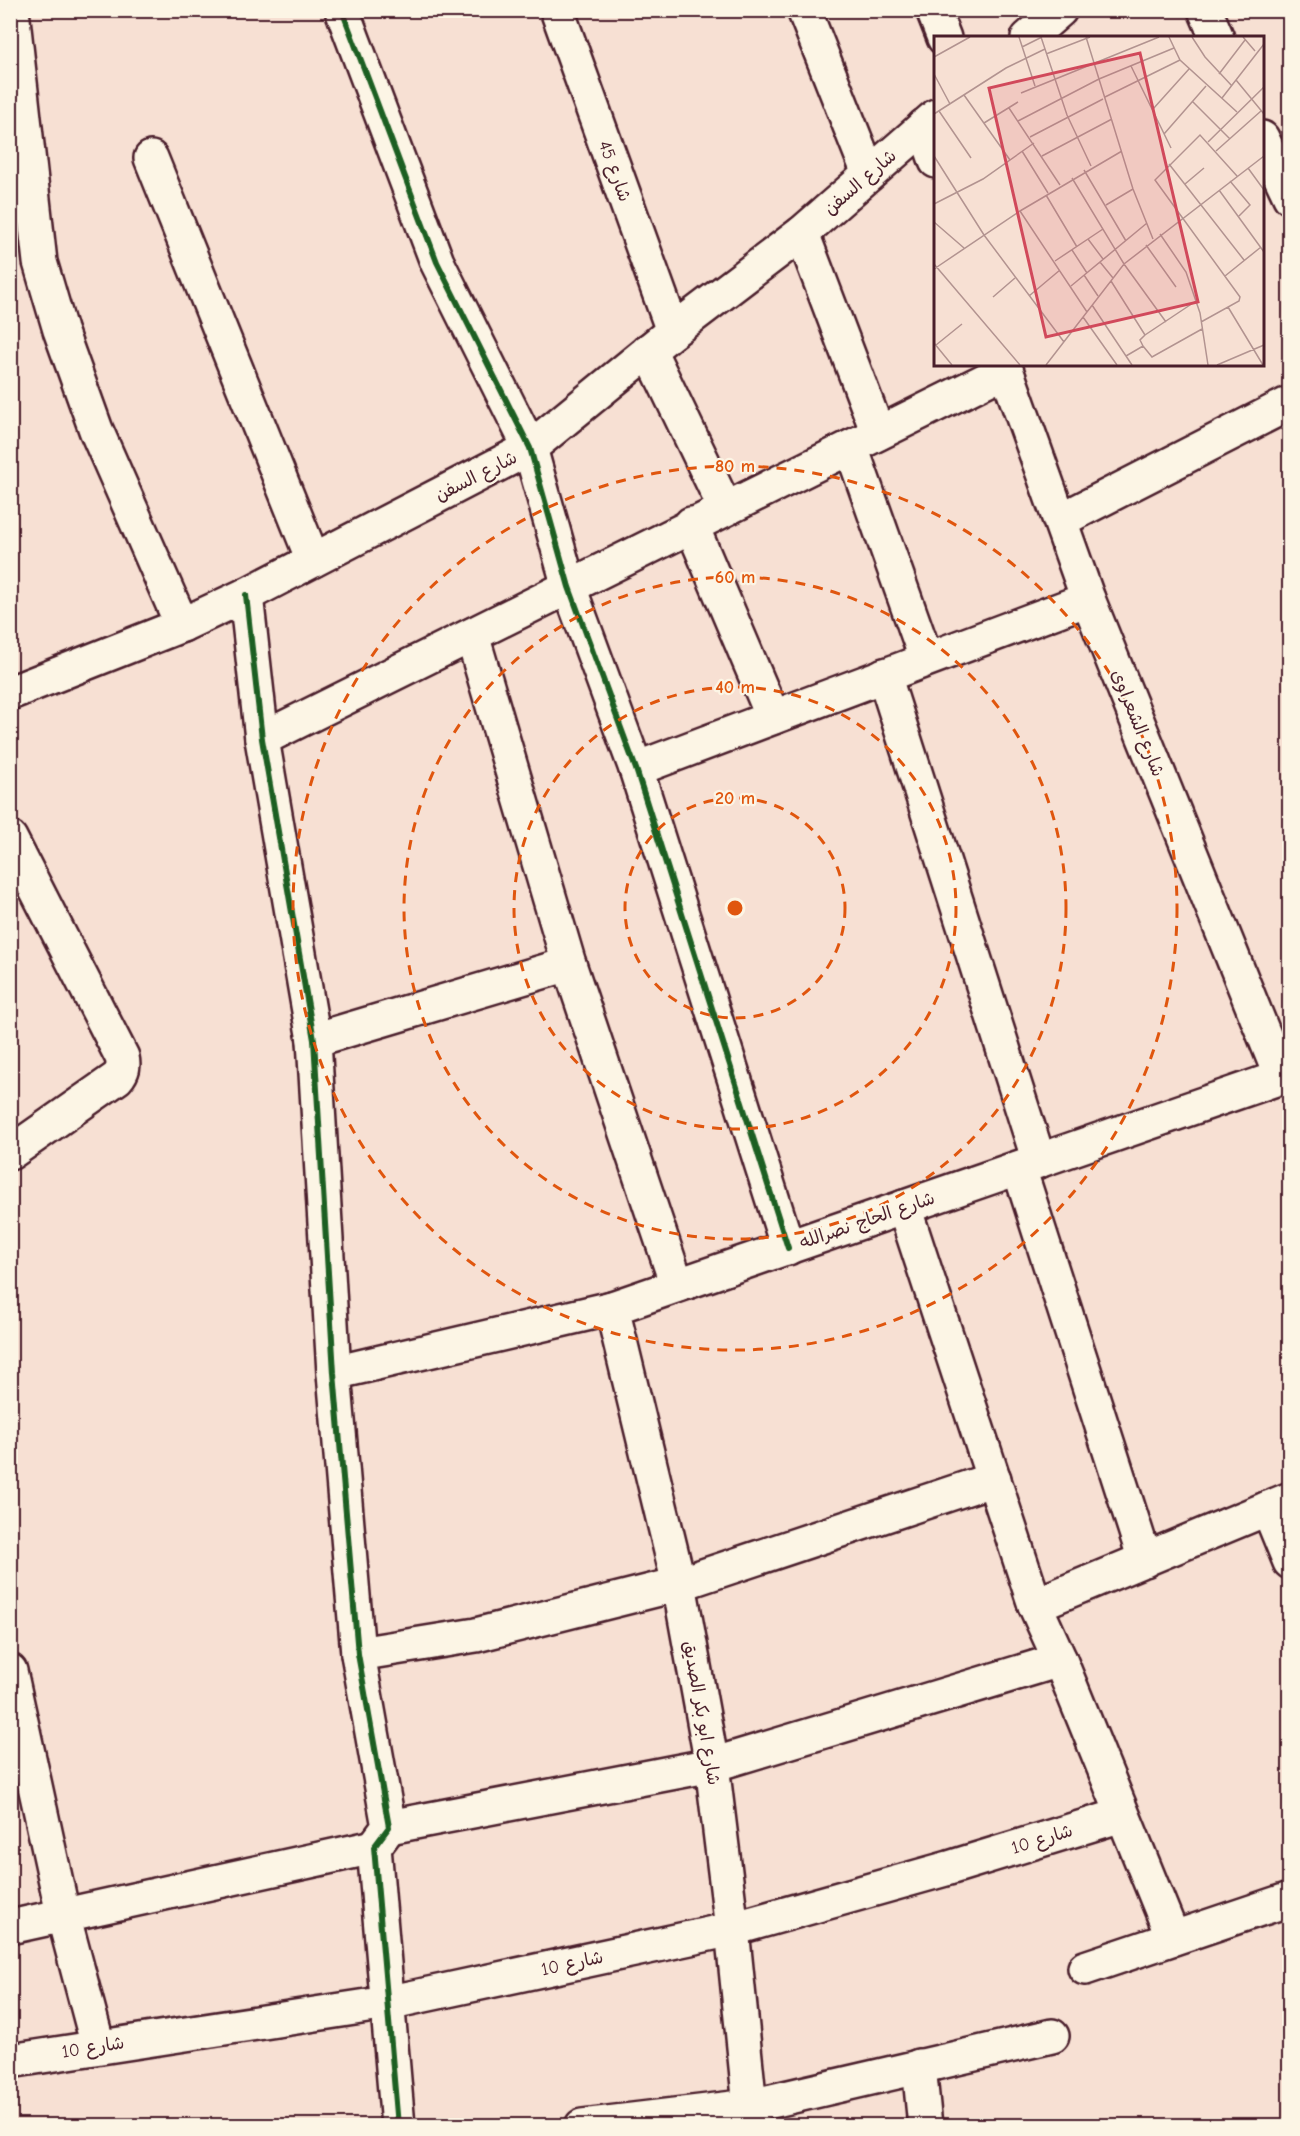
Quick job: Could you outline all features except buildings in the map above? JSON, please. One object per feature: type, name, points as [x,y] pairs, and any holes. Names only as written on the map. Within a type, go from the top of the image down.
[{"type":"street","points":[[12,10],[40,262],[60,330],[96,430],[182,625]]},
{"type":"street","points":[[342,10],[437,262],[530,448],[569,587],[636,769],[788,1248]]},
{"type":"street","name":"شارع 45","points":[[557,10],[661,340],[725,508]]},
{"type":"street","points":[[804,10],[869,174]]},
{"type":"street","points":[[933,10],[943,36]]},
{"type":"street","points":[[1030,36],[1060,10]]},
{"type":"street","points":[[1205,10],[1216,36]]},
{"type":"street","points":[[930,121],[934,147]]},
{"type":"street","name":"شارع السفن","points":[[10,693],[182,625],[246,595],[530,448],[661,340],[802,233],[930,121]]},
{"type":"street","points":[[1264,140],[1290,197]]},
{"type":"street","points":[[151,158],[313,560]]},
{"type":"street","points":[[802,233],[865,440],[926,658]]},
{"type":"street","points":[[262,739],[691,524],[865,440],[1005,367]]},
{"type":"street","name":"شارع الشعراوى","points":[[1005,367],[1088,599],[1285,1075]]},
{"type":"street","points":[[1061,520],[1290,403]]},
{"type":"street","points":[[691,524],[773,717]]},
{"type":"street","points":[[246,595],[262,739],[314,1040],[334,1373],[358,1654],[381,1837],[387,2003],[398,2126]]},
{"type":"street","points":[[636,769],[926,658],[1088,599]]},
{"type":"street","points":[[472,634],[569,964],[677,1286]]},
{"type":"street","points":[[884,675],[1145,1560]]},
{"type":"street","points":[[10,838],[122,1058],[123,1065],[122,1072],[117,1078],[10,1153]]},
{"type":"street","points":[[314,1040],[569,964]]},
{"type":"street","name":"شارع الحاج نصرالله","points":[[334,1373],[612,1308],[1285,1075]]},
{"type":"street","points":[[904,1207],[1035,1605],[1060,1660],[1173,1938]]},
{"type":"street","name":"شارع ابو بكر الصديق","points":[[612,1308],[679,1584],[712,1765],[751,2116]]},
{"type":"street","points":[[358,1654],[476,1635],[679,1584],[994,1479]]},
{"type":"street","points":[[1035,1605],[1279,1504],[1290,1562]]},
{"type":"street","points":[[10,1927],[381,1837],[712,1765],[1060,1660]]},
{"type":"street","points":[[10,1671],[63,1914],[98,2046]]},
{"type":"street","name":"شارع 10","points":[[10,2061],[387,2003],[732,1929],[949,1868],[1122,1815]]},
{"type":"street","points":[[1085,1968],[1290,1899]]},
{"type":"street","points":[[582,2126],[751,2116],[919,2066],[1052,2036]]},
{"type":"street","points":[[919,2066],[925,2126]]},
{"type":"cycle path","points":[[342,10],[437,262],[530,448],[569,587],[636,769],[788,1248]]},
{"type":"cycle path","points":[[246,595],[262,739],[314,1040],[334,1373],[358,1654],[389,1827],[374,1847],[398,2126]]}]
